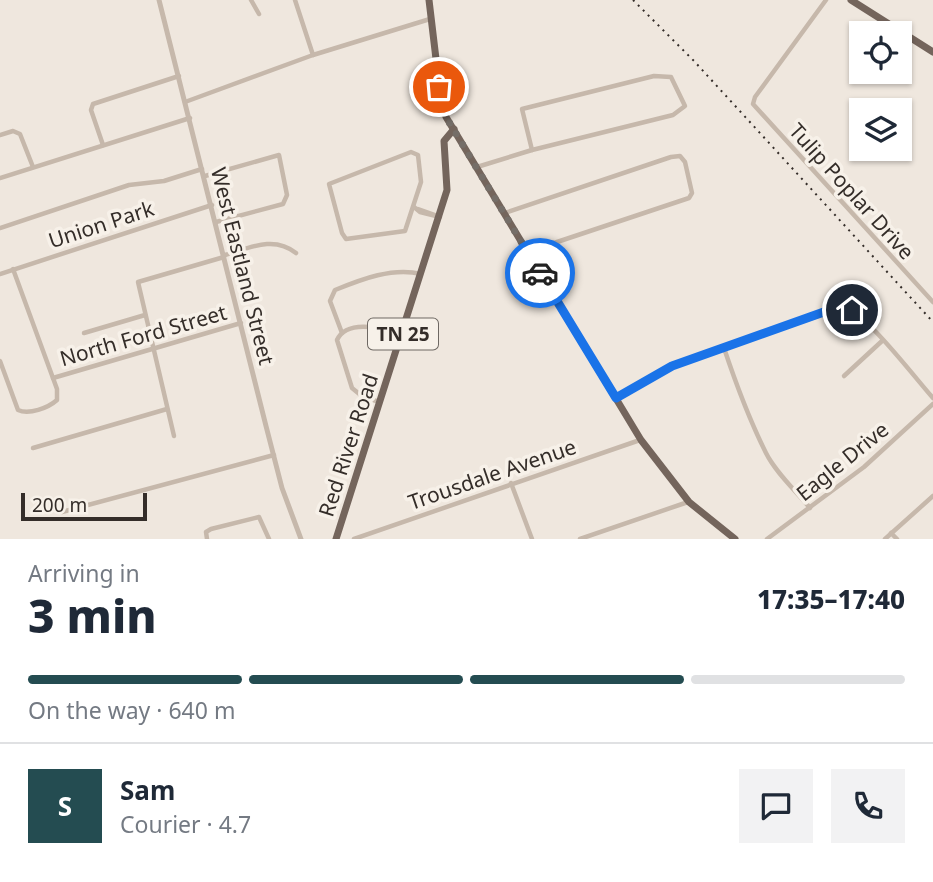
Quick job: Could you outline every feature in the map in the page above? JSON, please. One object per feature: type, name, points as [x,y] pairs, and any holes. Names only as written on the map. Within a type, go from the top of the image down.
[{"type":"main road","points":[[429,0],[441,101],[454,129],[641,440],[689,502],[735,539]]},
{"type":"main road","points":[[851,0],[933,52]]},
{"type":"main road","name":"Red River Road","points":[[336,539],[403,334],[448,182],[444,141],[454,129]]},
{"type":"street","name":"West Eastland Street","points":[[159,0],[274,455],[301,539]]},
{"type":"street","points":[[251,0],[259,14]]},
{"type":"street","points":[[295,0],[313,55]]},
{"type":"street","name":"Tulip Poplar Drive","points":[[826,0],[755,97],[753,104],[933,302]]},
{"type":"street","points":[[186,102],[313,55],[431,19]]},
{"type":"street","points":[[103,145],[91,110],[93,104],[179,76]]},
{"type":"street","points":[[476,167],[532,150],[673,115],[685,106],[671,77],[654,76],[531,105],[522,109],[532,150]]},
{"type":"street","points":[[0,178],[190,118]]},
{"type":"street","points":[[0,135],[13,131],[20,134],[33,167]]},
{"type":"street","points":[[414,151],[418,155],[422,173],[416,208],[405,232],[346,239],[329,184],[414,151]]},
{"type":"street","points":[[205,176],[279,155],[287,195],[283,204],[216,222]]},
{"type":"street","points":[[505,213],[671,157],[680,156],[685,162],[692,193],[689,198],[527,252]]},
{"type":"street","points":[[0,228],[129,185],[164,181],[203,169]]},
{"type":"street","name":"Union Park","points":[[0,274],[212,205]]},
{"type":"street","points":[[416,208],[437,216]]},
{"type":"street","points":[[174,436],[138,282],[273,242],[287,245],[296,253]]},
{"type":"street","points":[[0,360],[16,406],[21,412],[40,409],[57,400],[52,378],[13,269]]},
{"type":"street","points":[[342,333],[330,302],[335,290],[387,273],[407,271],[421,274]]},
{"type":"street","points":[[616,398],[672,366],[844,307],[852,310],[933,398]]},
{"type":"street","points":[[84,333],[145,315]]},
{"type":"street","name":"North Ford Street","points":[[52,378],[242,323]]},
{"type":"street","points":[[380,402],[363,397],[352,388],[337,340],[342,333],[371,327],[403,334]]},
{"type":"street","points":[[844,376],[882,341]]},
{"type":"street","points":[[724,348],[746,412],[754,423],[767,456],[810,509]]},
{"type":"street","name":"Eagle Drive","points":[[767,539],[864,467],[933,404]]},
{"type":"street","points":[[33,448],[167,409]]},
{"type":"street","name":"Trousdale Avenue","points":[[354,539],[641,440]]},
{"type":"street","points":[[62,512],[274,455]]},
{"type":"street","points":[[511,483],[532,539]]},
{"type":"street","points":[[885,539],[933,496]]},
{"type":"street","points":[[580,539],[689,502]]},
{"type":"street","points":[[207,539],[206,532],[211,528],[260,517],[270,539]]},
{"type":"street","points":[[891,533],[897,539]]},
{"type":"railway","points":[[633,0],[694,61],[933,322]]},
{"type":"way so far","points":[[439,87],[446,117],[540,273]]},
{"type":"route","points":[[540,273],[616,398],[672,366],[835,308],[852,310]]}]
